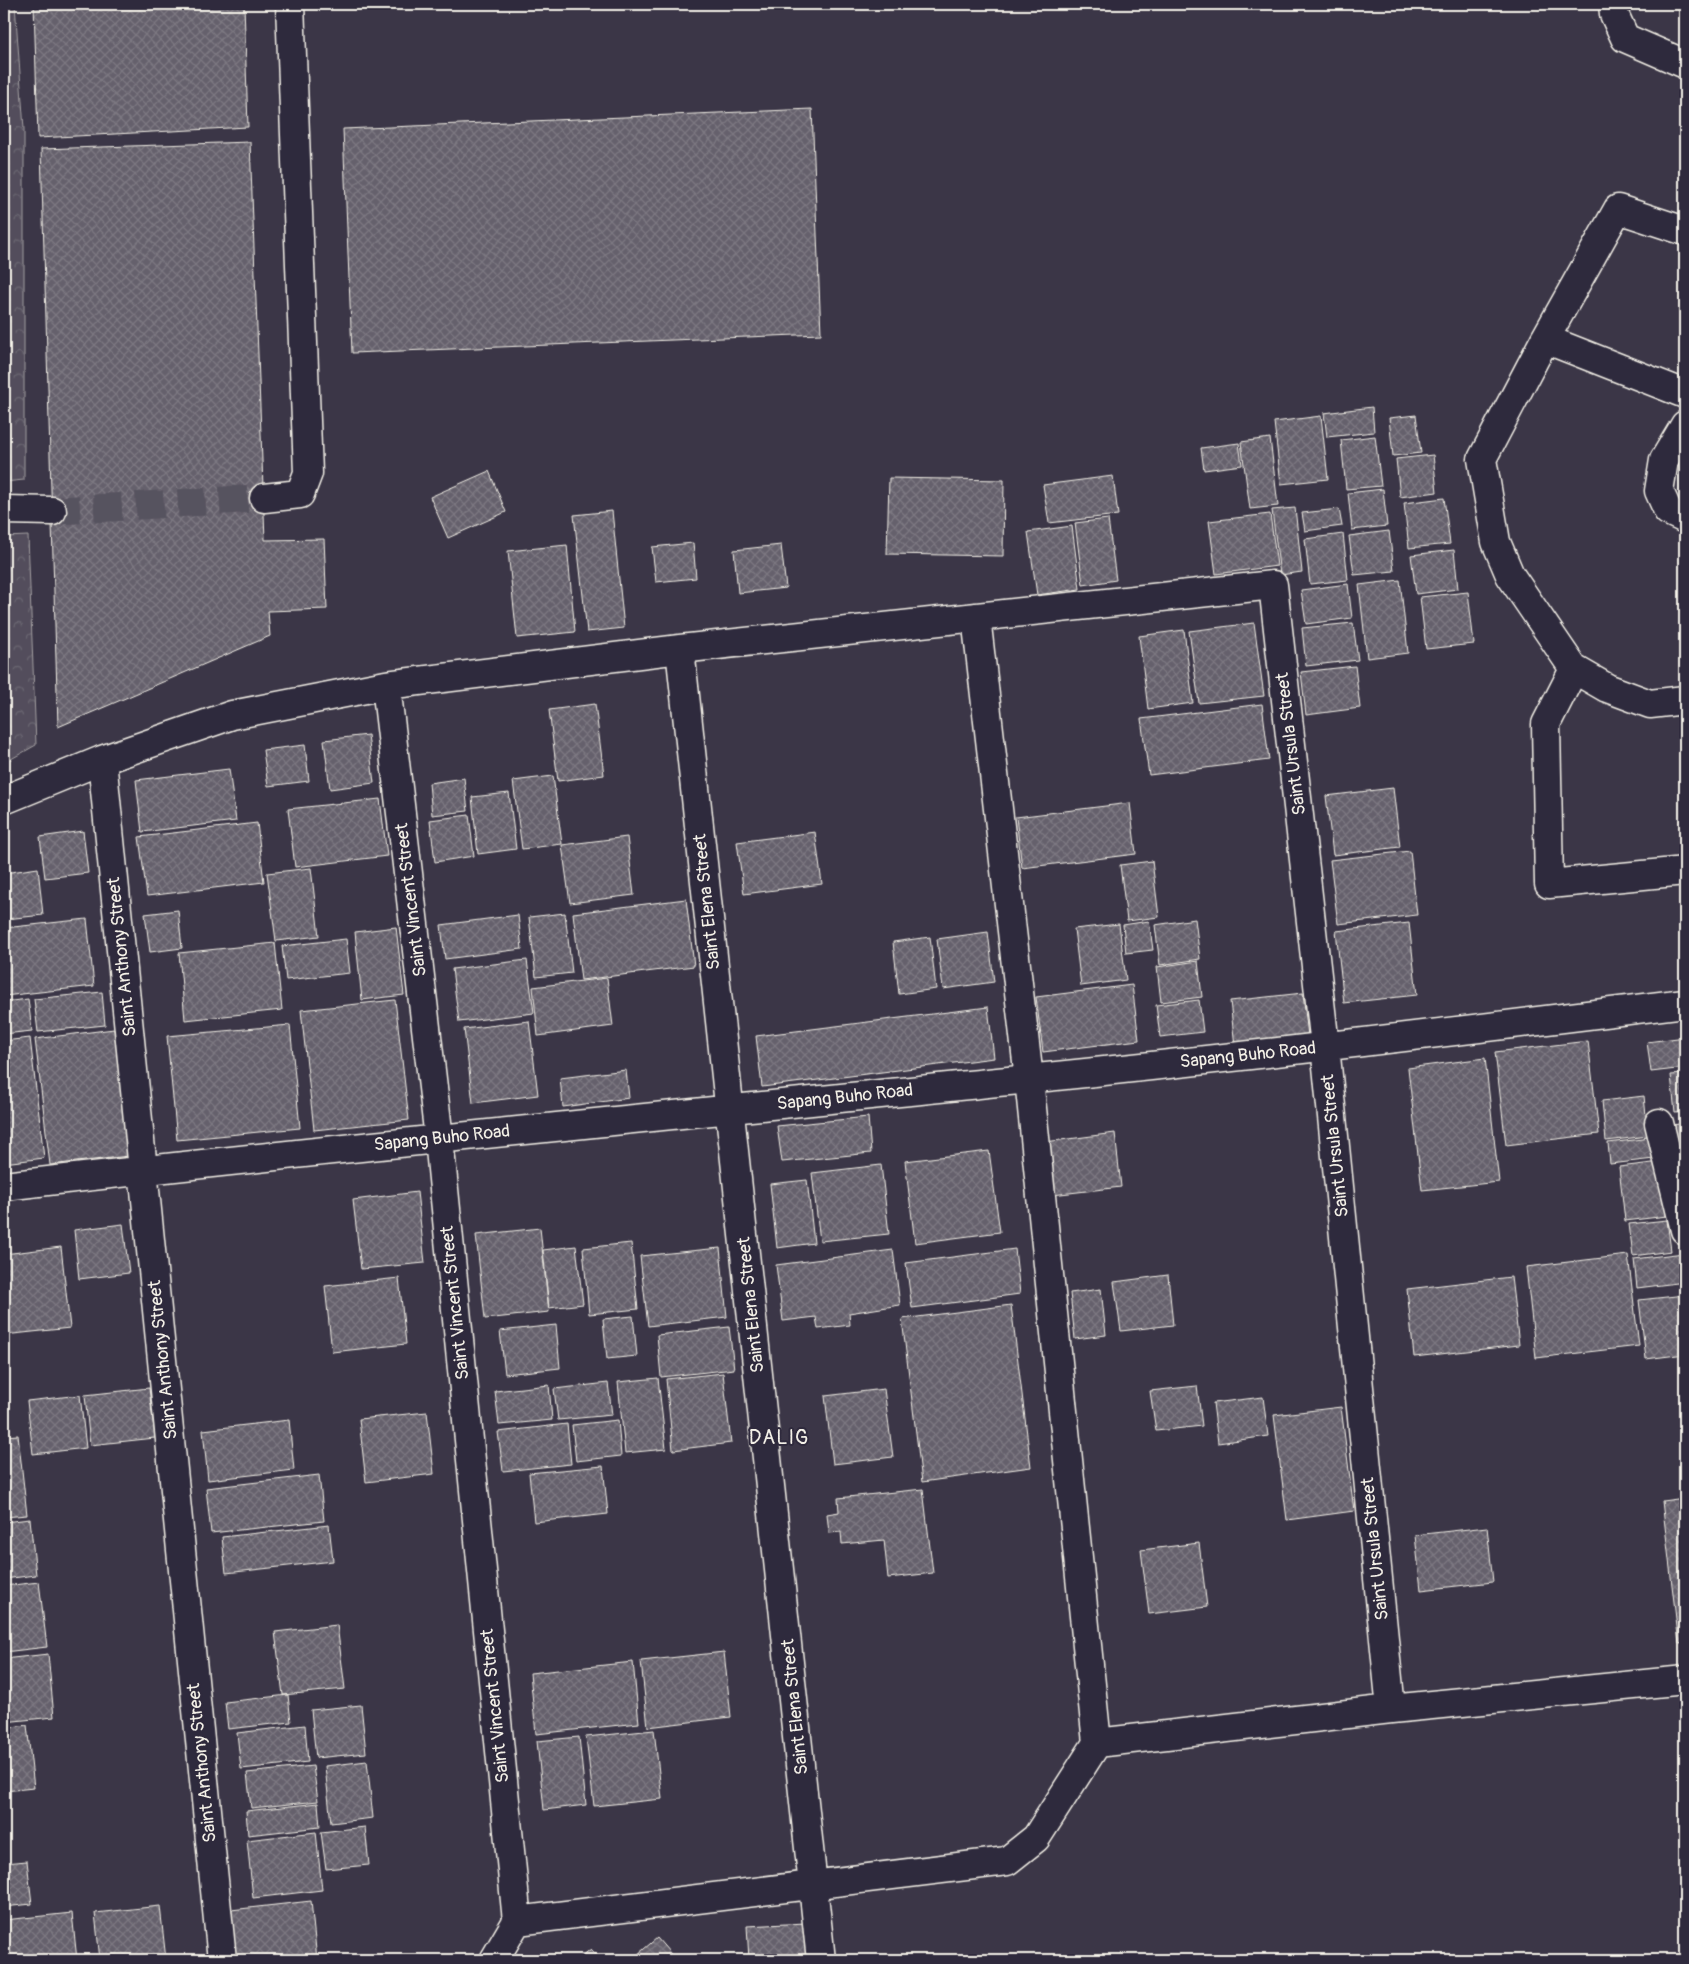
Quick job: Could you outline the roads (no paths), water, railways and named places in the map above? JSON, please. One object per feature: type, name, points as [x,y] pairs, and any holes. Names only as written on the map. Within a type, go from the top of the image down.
[{"type":"street","points":[[264,498],[300,494],[308,474],[290,4]]},
{"type":"street","points":[[1613,4],[1614,14],[1624,38],[1685,64]]},
{"type":"street","points":[[1685,231],[1618,209],[1544,340],[1482,460],[1496,542],[1510,574],[1574,669],[1607,688],[1650,704],[1685,700]]},
{"type":"street","points":[[1544,340],[1685,394]]},
{"type":"street","points":[[1685,425],[1664,460],[1659,491],[1668,511],[1685,519]]},
{"type":"street","points":[[4,510],[52,511]]},
{"type":"street","name":"Saint Ursula Street","points":[[976,618],[1273,585],[1325,1046],[1391,1709]]},
{"type":"street","points":[[4,800],[102,760],[232,715],[386,685],[680,649],[976,618],[1029,1079],[1097,1743],[1036,1838],[1008,1861],[517,1921],[494,1960]]},
{"type":"street","name":"Saint Elena Street","points":[[680,649],[821,1960]]},
{"type":"street","points":[[1574,669],[1546,724],[1549,884],[1685,871]]},
{"type":"street","name":"Saint Vincent Street","points":[[386,685],[439,1138],[517,1921]]},
{"type":"street","name":"Saint Anthony Street","points":[[102,760],[222,1960]]},
{"type":"street","name":"Sapang Buho Road","points":[[4,1186],[439,1138],[1029,1079],[1685,1003]]},
{"type":"street","points":[[1659,1122],[1685,1230]]},
{"type":"street","points":[[1097,1743],[1391,1709],[1685,1680]]},
{"type":"tunnel","points":[[52,511],[264,498]]},
{"type":"district","name":"DALIG","points":[[779,1437]]}]
